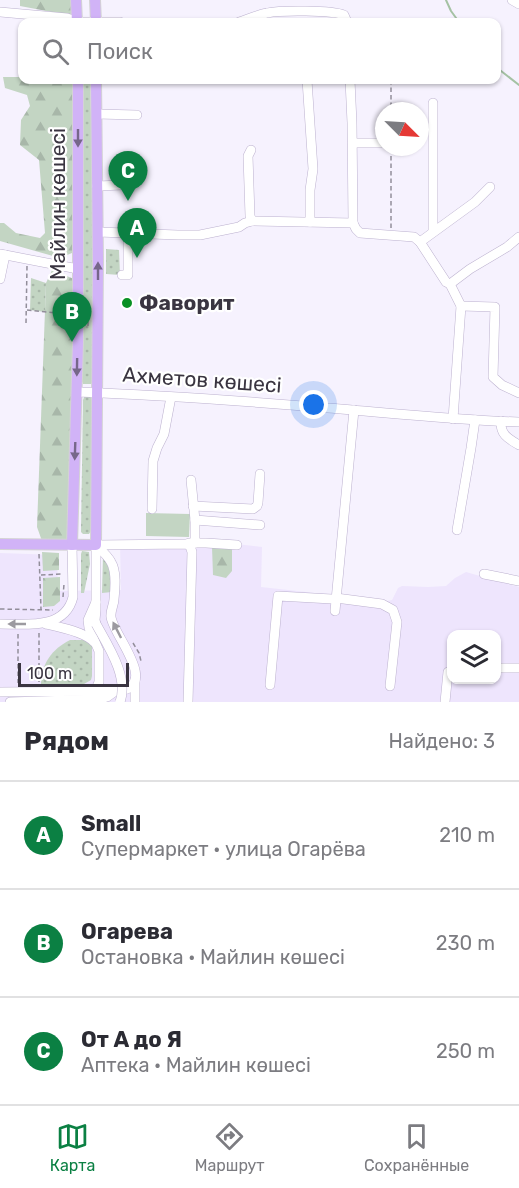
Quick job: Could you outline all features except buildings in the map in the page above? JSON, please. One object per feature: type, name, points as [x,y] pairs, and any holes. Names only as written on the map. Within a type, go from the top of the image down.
[{"type":"main road","points":[[76,0],[77,18]]},
{"type":"main road","points":[[95,0],[96,18]]},
{"type":"main road","name":"Майлин көшесі","points":[[72,545],[77,392],[78,84]]},
{"type":"main road","name":"Майлин көшесі","points":[[96,84],[98,393],[96,545]]},
{"type":"main road","points":[[0,544],[96,545]]},
{"type":"street","points":[[512,0],[519,4]]},
{"type":"street","points":[[252,18],[268,13],[302,11],[338,12],[345,18]]},
{"type":"street","points":[[302,11],[303,18]]},
{"type":"street","points":[[0,12],[67,18]]},
{"type":"street","points":[[307,84],[313,169],[310,190],[310,222]]},
{"type":"street","points":[[350,84],[356,229],[360,233],[414,237],[420,242],[446,282],[450,284],[461,306],[453,419]]},
{"type":"street","points":[[433,103],[434,232]]},
{"type":"street","points":[[97,114],[137,115]]},
{"type":"street","points":[[353,143],[375,143]]},
{"type":"street","points":[[251,150],[248,156],[252,221]]},
{"type":"street","points":[[98,186],[122,185]]},
{"type":"street","points":[[420,242],[490,187]]},
{"type":"street","points":[[98,232],[200,235],[239,227],[252,221],[354,223]]},
{"type":"street","points":[[122,275],[128,275],[128,233]]},
{"type":"street","points":[[450,284],[519,237]]},
{"type":"street","points":[[0,277],[3,254],[78,269]]},
{"type":"street","points":[[461,306],[495,307],[493,377],[502,385],[519,393]]},
{"type":"street","name":"Ахметов көшесі","points":[[77,392],[519,422]]},
{"type":"street","points":[[152,509],[153,461],[164,434],[171,397]]},
{"type":"street","points":[[335,611],[354,410]]},
{"type":"street","points":[[457,530],[475,420]]},
{"type":"street","points":[[501,421],[501,428],[505,435],[519,446]]},
{"type":"street","points":[[193,506],[253,509],[258,503],[260,474]]},
{"type":"street","points":[[188,702],[192,552],[190,543],[195,520],[191,480]]},
{"type":"street","points":[[195,520],[260,525]]},
{"type":"street","points":[[96,545],[190,543],[237,545]]},
{"type":"street","points":[[39,627],[60,617],[70,605],[73,594],[72,545]]},
{"type":"street","points":[[96,545],[95,620],[117,664],[122,687],[120,702]]},
{"type":"street","points":[[96,545],[114,569],[114,600],[111,618],[132,660],[135,702]]},
{"type":"street","points":[[484,574],[519,581]]},
{"type":"street","points":[[270,685],[278,596],[332,600],[336,598],[382,604],[393,610],[397,622],[390,686]]},
{"type":"street","points":[[89,692],[96,688],[99,682],[99,651],[88,620],[96,602]]},
{"type":"street","points":[[0,624],[39,627],[49,624],[84,635],[96,644]]},
{"type":"street","points":[[501,668],[519,668]]},
{"type":"street","points":[[10,702],[89,692],[124,691],[130,688],[135,678]]},
{"type":"street","points":[[445,702],[447,682]]},
{"type":"street","points":[[0,692],[28,698],[100,699],[114,691]]},
{"type":"path","points":[[391,84],[391,102]]},
{"type":"path","points":[[391,156],[391,235]]},
{"type":"path","points":[[26,323],[27,259]]},
{"type":"path","points":[[27,310],[68,314]]},
{"type":"path","points":[[88,315],[88,326]]},
{"type":"path","points":[[39,548],[41,610]]},
{"type":"path","points":[[40,574],[64,574]]},
{"type":"path","points":[[62,601],[64,582]]},
{"type":"path","points":[[0,609],[51,610],[57,608]]},
{"type":"path","points":[[39,627],[39,687]]},
{"type":"path","points":[[18,630],[18,687]]},
{"type":"shaded area","points":[[192,539],[262,547],[261,587],[387,601],[392,600],[398,588],[402,586],[446,586],[466,572],[519,587],[519,702],[0,702],[0,553],[57,555],[58,591],[121,590],[120,542]]},
{"type":"green space","points":[[20,0],[73,0],[73,16],[20,6]]},
{"type":"green space","points":[[3,77],[18,77],[18,84],[73,84],[72,253],[60,258],[0,241],[0,223],[4,223],[16,233],[40,238],[45,233],[39,160],[20,145],[21,120],[30,106],[27,95],[5,88]]},
{"type":"green space","points":[[79,84],[90,84],[95,254],[94,381],[91,384],[83,384]]},
{"type":"green space","points":[[106,249],[119,250],[120,275],[106,274]]},
{"type":"green space","points":[[52,270],[74,279],[69,541],[42,541],[37,527],[46,283]]},
{"type":"green space","points":[[31,278],[46,283],[45,312],[30,310]]},
{"type":"green space","points":[[85,395],[91,398],[93,479],[92,529],[89,534],[81,532],[83,400]]},
{"type":"green space","points":[[146,513],[190,514],[189,537],[146,536]]},
{"type":"green space","points":[[212,547],[232,549],[232,571],[226,578],[213,575]]},
{"type":"green space","points":[[82,551],[89,552],[90,564],[84,593],[81,593]]},
{"type":"green space","points":[[42,552],[59,553],[59,570],[43,571]]},
{"type":"green space","points":[[103,555],[111,569],[112,592],[102,593]]},
{"type":"green space","points":[[60,577],[60,601],[54,606],[43,607],[43,578]]},
{"type":"green space","points":[[70,640],[84,640],[92,645],[91,680],[84,684],[41,684],[45,664],[58,648]]},
{"type":"waterway","points":[[446,0],[456,18]]},
{"type":"waterway","points":[[501,71],[519,85]]},
{"type":"place","name":"От А до Я","points":[[128,201]]},
{"type":"place","name":"Small","points":[[137,258]]},
{"type":"place","name":"Фаворит","points":[[127,303]]},
{"type":"place","name":"Огарева","points":[[72,342]]}]
